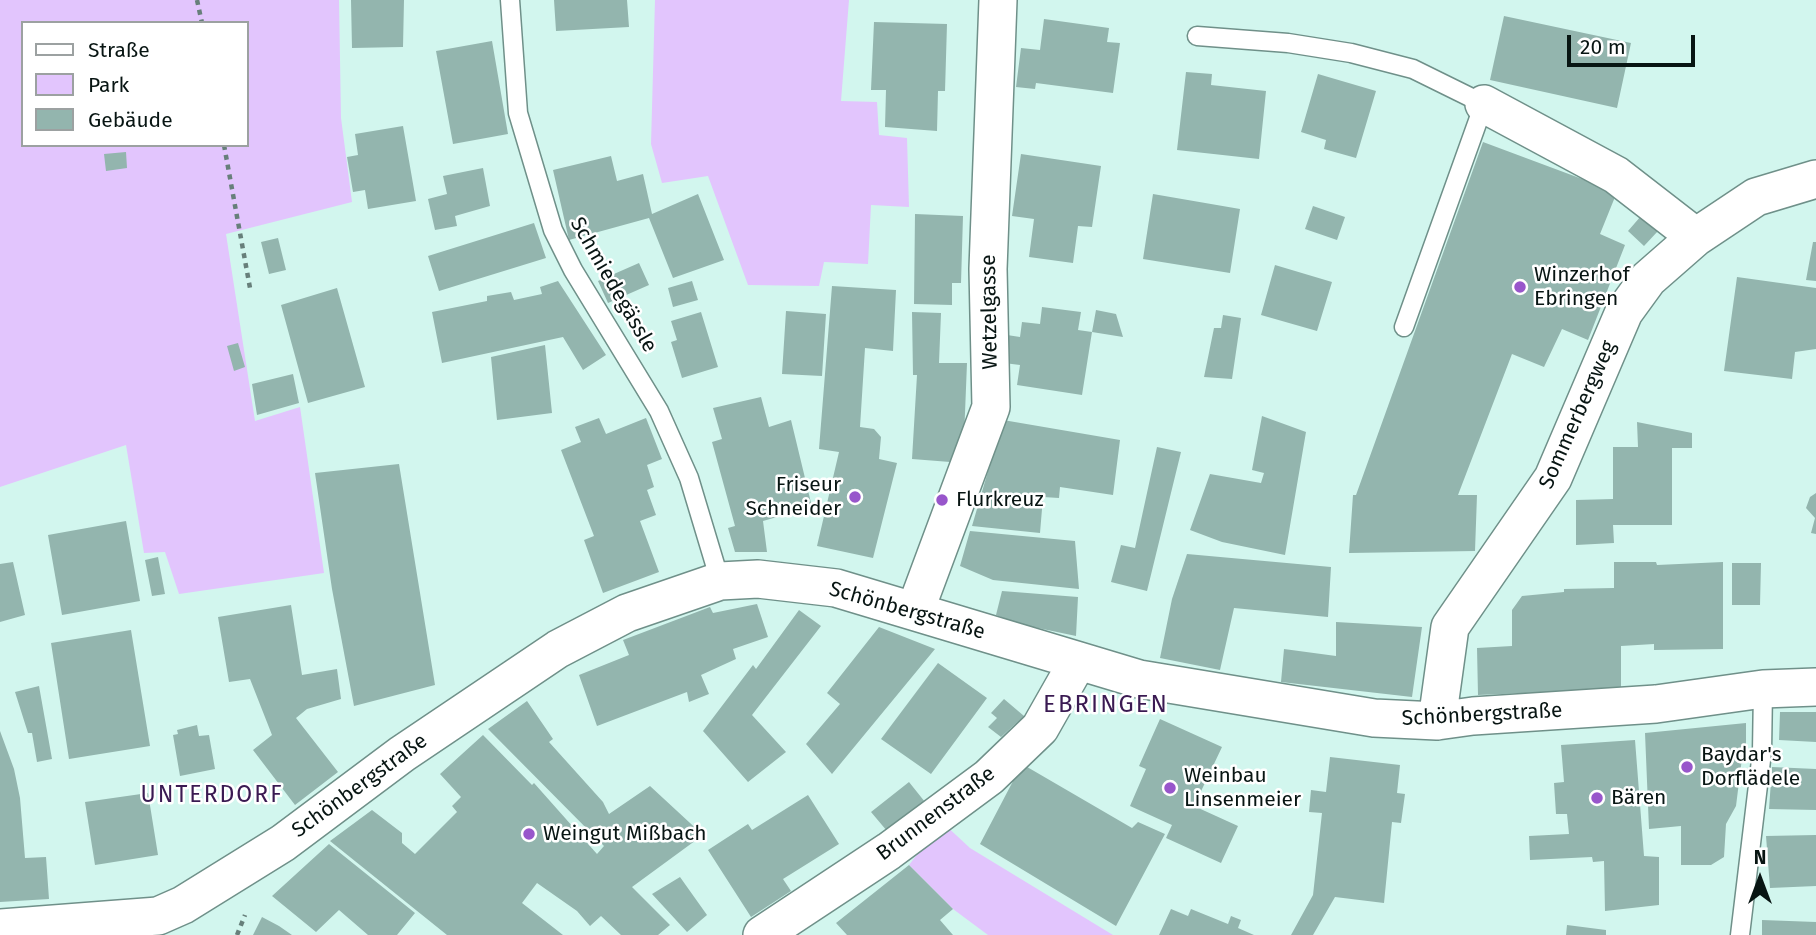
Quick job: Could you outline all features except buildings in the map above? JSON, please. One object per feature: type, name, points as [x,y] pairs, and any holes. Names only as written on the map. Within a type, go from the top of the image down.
[{"type":"street","name":"Wetzelgasse","points":[[915,611],[991,407],[988,269],[998,0]]},
{"type":"street","points":[[1484,104],[1616,175],[1696,237]]},
{"type":"street","name":"Sommerbergweg","points":[[1437,721],[1450,627],[1553,478],[1624,312],[1648,279],[1696,237],[1756,197],[1816,178]]},
{"type":"street","name":"Schönbergstraße","points":[[0,928],[159,926],[183,905],[283,843],[402,754],[558,649],[627,612],[720,582],[758,579],[836,588],[1139,679],[1285,706],[1374,718],[1437,721],[1473,716],[1656,704],[1763,689],[1816,687]]},
{"type":"street","name":"Brunnenstraße","points":[[762,935],[889,851],[989,777],[1040,728],[1078,661]]},
{"type":"lane","name":"Schmiedegässle","points":[[510,0],[518,113],[553,230],[573,270],[659,411],[689,478],[720,582]]},
{"type":"lane","points":[[1196,36],[1351,52],[1413,69],[1484,104],[1404,327]]},
{"type":"lane","points":[[1740,935],[1762,752],[1763,689]]},
{"type":"path","points":[[197,0],[202,21]]},
{"type":"path","points":[[224,147],[250,288]]},
{"type":"green space","points":[[0,0],[339,0],[341,118],[352,202],[226,234],[255,421],[300,407],[324,573],[179,594],[165,552],[144,553],[126,445],[0,487]]},
{"type":"green space","points":[[655,0],[849,0],[841,101],[877,102],[879,135],[907,138],[909,207],[871,205],[868,264],[824,262],[819,286],[748,285],[708,176],[662,183],[651,144]]},
{"type":"green space","points":[[942,822],[970,848],[1113,935],[988,935],[953,909],[909,865]]},
{"type":"place","name":"Winzerhof Ebringen","points":[[1520,287]]},
{"type":"place","name":"Friseur Schneider","points":[[855,497]]},
{"type":"place","name":"Flurkreuz","points":[[942,500]]},
{"type":"place","name":"Baydar's Dorflädele","points":[[1687,767]]},
{"type":"place","name":"Weinbau Linsenmeier","points":[[1170,788]]},
{"type":"place","name":"Bären","points":[[1597,798]]},
{"type":"place","name":"Weingut Mißbach","points":[[529,834]]},
{"type":"district","name":"EBRINGEN","points":[[1106,705]]},
{"type":"district","name":"UNTERDORF","points":[[212,796]]}]
